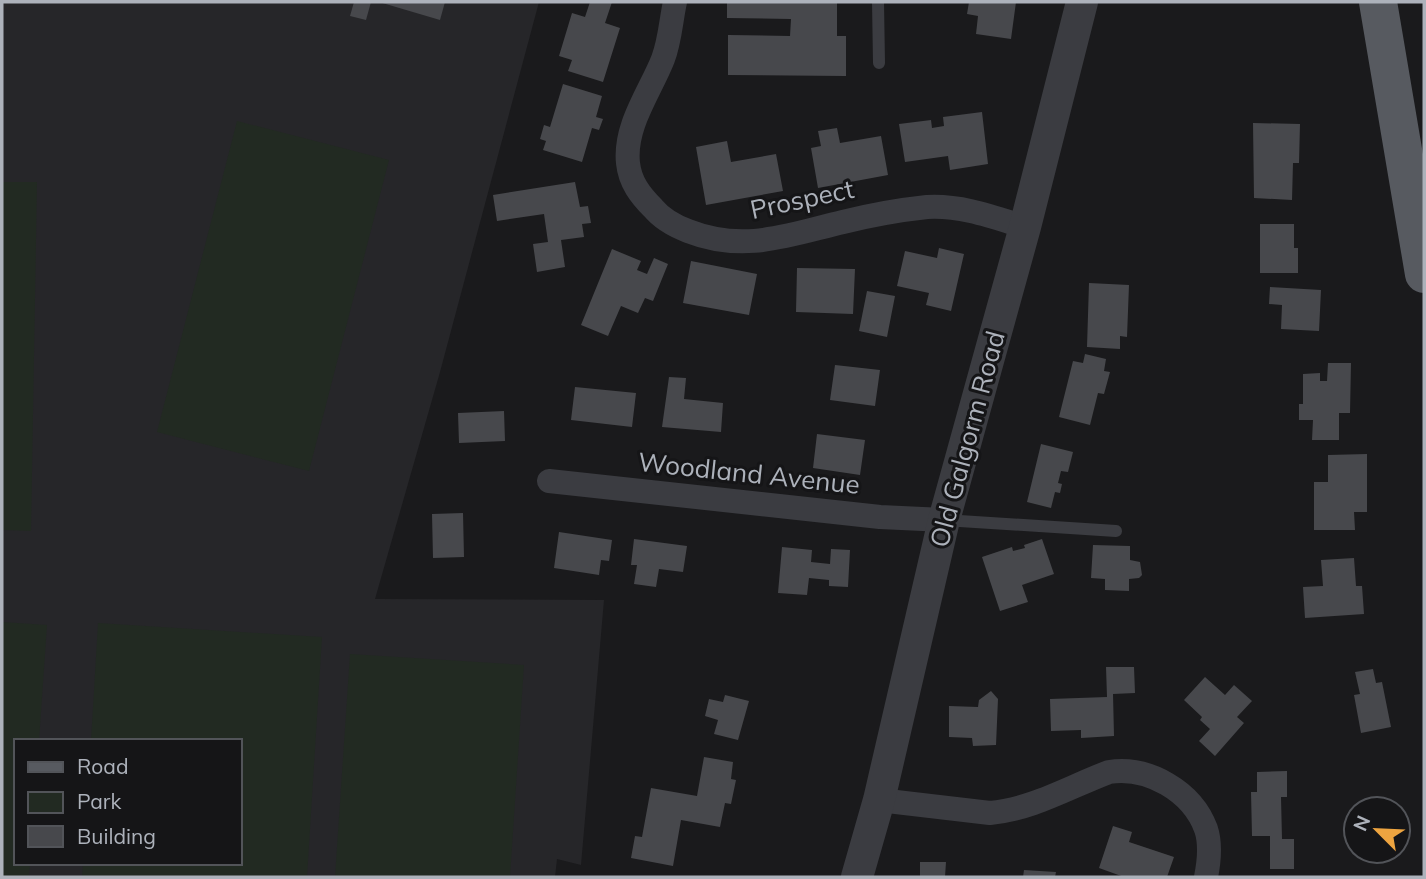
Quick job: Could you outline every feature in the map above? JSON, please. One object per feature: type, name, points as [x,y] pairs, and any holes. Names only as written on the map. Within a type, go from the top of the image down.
[{"type":"main road","points":[[1378,2],[1424,274]]},
{"type":"street","name":"Prospect","points":[[675,2],[664,56],[634,121],[628,143],[631,181],[658,214],[677,226],[704,237],[728,242],[777,238],[874,214],[929,207],[981,213],[1025,227]]},
{"type":"street","name":"Old Galgorm Road","points":[[857,877],[879,800],[944,520],[1025,227],[1083,2]]},
{"type":"street","name":"Woodland Avenue","points":[[549,481],[880,517],[944,520]]},
{"type":"street","points":[[879,800],[990,813],[1005,812],[1023,808],[1109,772],[1145,775],[1164,781],[1179,793],[1199,816],[1206,830],[1209,849],[1206,877]]},
{"type":"lane","points":[[878,2],[879,63]]},
{"type":"lane","points":[[944,520],[1116,531]]},
{"type":"shaded area","points":[[2,2],[539,2],[440,372],[375,599],[604,600],[581,865],[557,859],[555,877],[2,877]]},
{"type":"green space","points":[[237,121],[389,160],[309,471],[157,432]]},
{"type":"green space","points":[[2,182],[37,182],[31,531],[2,530]]},
{"type":"green space","points":[[2,622],[47,625],[39,739],[14,739],[14,865],[30,865],[29,877],[2,877]]},
{"type":"green space","points":[[98,623],[322,637],[307,877],[82,877],[83,865],[242,865],[242,739],[91,739]]},
{"type":"green space","points":[[350,654],[524,665],[510,877],[335,877]]},
{"type":"building","points":[[354,2],[371,2],[366,20],[350,16]]},
{"type":"building","points":[[379,2],[445,2],[440,20]]},
{"type":"building","points":[[590,2],[612,2],[605,23],[620,28],[603,82],[568,71],[572,60],[559,56],[572,13],[585,17]]},
{"type":"building","points":[[727,2],[837,2],[837,36],[846,36],[846,76],[728,75],[728,35],[790,36],[791,19],[727,18]]},
{"type":"building","points":[[969,2],[1016,2],[1011,39],[976,34],[978,16],[967,14]]},
{"type":"building","points":[[563,84],[602,96],[596,117],[603,119],[599,130],[592,128],[582,162],[543,150],[546,141],[540,139],[544,125],[550,127]]},
{"type":"building","points":[[982,112],[988,164],[950,170],[948,156],[905,162],[899,124],[931,120],[932,128],[944,126],[943,117]]},
{"type":"building","points":[[1253,123],[1300,124],[1299,163],[1293,163],[1292,200],[1254,198]]},
{"type":"building","points":[[837,128],[840,143],[881,136],[888,175],[818,188],[811,148],[821,146],[818,131]]},
{"type":"building","points":[[727,141],[731,162],[776,154],[783,191],[706,205],[696,147]]},
{"type":"building","points":[[575,182],[580,207],[588,206],[591,223],[582,224],[584,237],[561,240],[565,267],[537,272],[533,244],[548,242],[544,214],[497,221],[493,195]]},
{"type":"building","points":[[1260,224],[1294,224],[1298,273],[1260,273]]},
{"type":"building","points":[[939,248],[964,254],[951,311],[926,305],[929,293],[897,286],[905,251],[937,258]]},
{"type":"building","points":[[612,249],[641,261],[637,270],[647,274],[654,258],[668,264],[653,301],[645,298],[638,313],[621,306],[608,336],[581,325]]},
{"type":"building","points":[[691,261],[757,274],[749,315],[683,303]]},
{"type":"building","points":[[797,268],[855,269],[853,314],[796,312]]},
{"type":"building","points":[[1089,283],[1129,285],[1127,337],[1120,336],[1120,349],[1087,347]]},
{"type":"building","points":[[1270,287],[1321,290],[1319,331],[1281,329],[1282,305],[1269,304]]},
{"type":"building","points":[[867,291],[895,296],[887,337],[859,331]]},
{"type":"building","points":[[1085,354],[1106,359],[1104,371],[1110,372],[1104,394],[1098,393],[1090,425],[1059,417],[1073,361],[1083,363]]},
{"type":"building","points":[[1328,363],[1351,363],[1350,413],[1339,413],[1339,440],[1312,440],[1313,420],[1299,420],[1299,404],[1303,404],[1303,374],[1320,373],[1320,381],[1327,381]]},
{"type":"building","points":[[835,365],[880,370],[875,406],[830,400]]},
{"type":"building","points":[[669,377],[686,378],[684,399],[723,403],[721,432],[662,427]]},
{"type":"building","points":[[575,387],[636,393],[632,427],[571,420]]},
{"type":"building","points":[[504,411],[505,441],[459,443],[458,413]]},
{"type":"building","points":[[817,434],[865,440],[860,475],[813,468]]},
{"type":"building","points":[[1041,444],[1073,452],[1068,472],[1061,471],[1058,483],[1062,484],[1060,493],[1055,492],[1051,508],[1027,502]]},
{"type":"building","points":[[1367,454],[1367,512],[1354,512],[1355,530],[1314,530],[1314,482],[1328,482],[1328,455]]},
{"type":"building","points":[[463,513],[464,557],[433,558],[432,514]]},
{"type":"building","points":[[559,532],[612,540],[609,561],[601,560],[599,575],[554,568]]},
{"type":"building","points":[[634,539],[687,546],[683,572],[659,569],[656,587],[634,584],[637,565],[631,565]]},
{"type":"building","points":[[1042,539],[1054,574],[1022,585],[1028,602],[1000,611],[982,557],[1012,547],[1013,551],[1025,548],[1024,545]]},
{"type":"building","points":[[1093,545],[1130,546],[1130,560],[1140,562],[1142,575],[1129,579],[1129,591],[1105,590],[1105,579],[1091,578]]},
{"type":"building","points":[[782,547],[812,550],[811,562],[830,564],[831,549],[850,550],[848,587],[829,586],[829,580],[809,578],[807,595],[778,593]]},
{"type":"building","points":[[1354,558],[1356,586],[1362,586],[1364,614],[1305,618],[1303,587],[1323,586],[1321,560]]},
{"type":"building","points":[[1106,667],[1134,667],[1135,693],[1113,694],[1114,736],[1081,738],[1081,730],[1051,731],[1050,699],[1107,697]]},
{"type":"building","points":[[1373,669],[1376,683],[1382,682],[1391,727],[1361,733],[1354,695],[1360,694],[1355,672]]},
{"type":"building","points":[[1205,677],[1225,695],[1234,685],[1252,701],[1237,717],[1244,723],[1215,756],[1199,741],[1210,729],[1184,700]]},
{"type":"building","points":[[991,691],[998,699],[996,745],[973,746],[972,738],[949,737],[949,706],[978,707],[979,700]]},
{"type":"building","points":[[725,695],[749,701],[738,740],[714,734],[718,720],[705,716],[709,699],[723,702]]},
{"type":"building","points":[[704,757],[733,762],[731,779],[736,780],[731,804],[725,803],[720,827],[681,820],[673,866],[631,858],[635,836],[642,837],[651,788],[697,796]]},
{"type":"building","points":[[1287,771],[1287,797],[1281,797],[1282,839],[1294,839],[1294,869],[1270,869],[1270,836],[1252,836],[1251,792],[1257,792],[1257,772]]},
{"type":"building","points":[[1113,826],[1132,832],[1129,842],[1174,857],[1167,877],[1124,877],[1099,868]]},
{"type":"building","points":[[920,862],[946,862],[945,877],[920,877]]},
{"type":"building","points":[[1024,870],[1056,872],[1055,877],[1023,877]]}]
